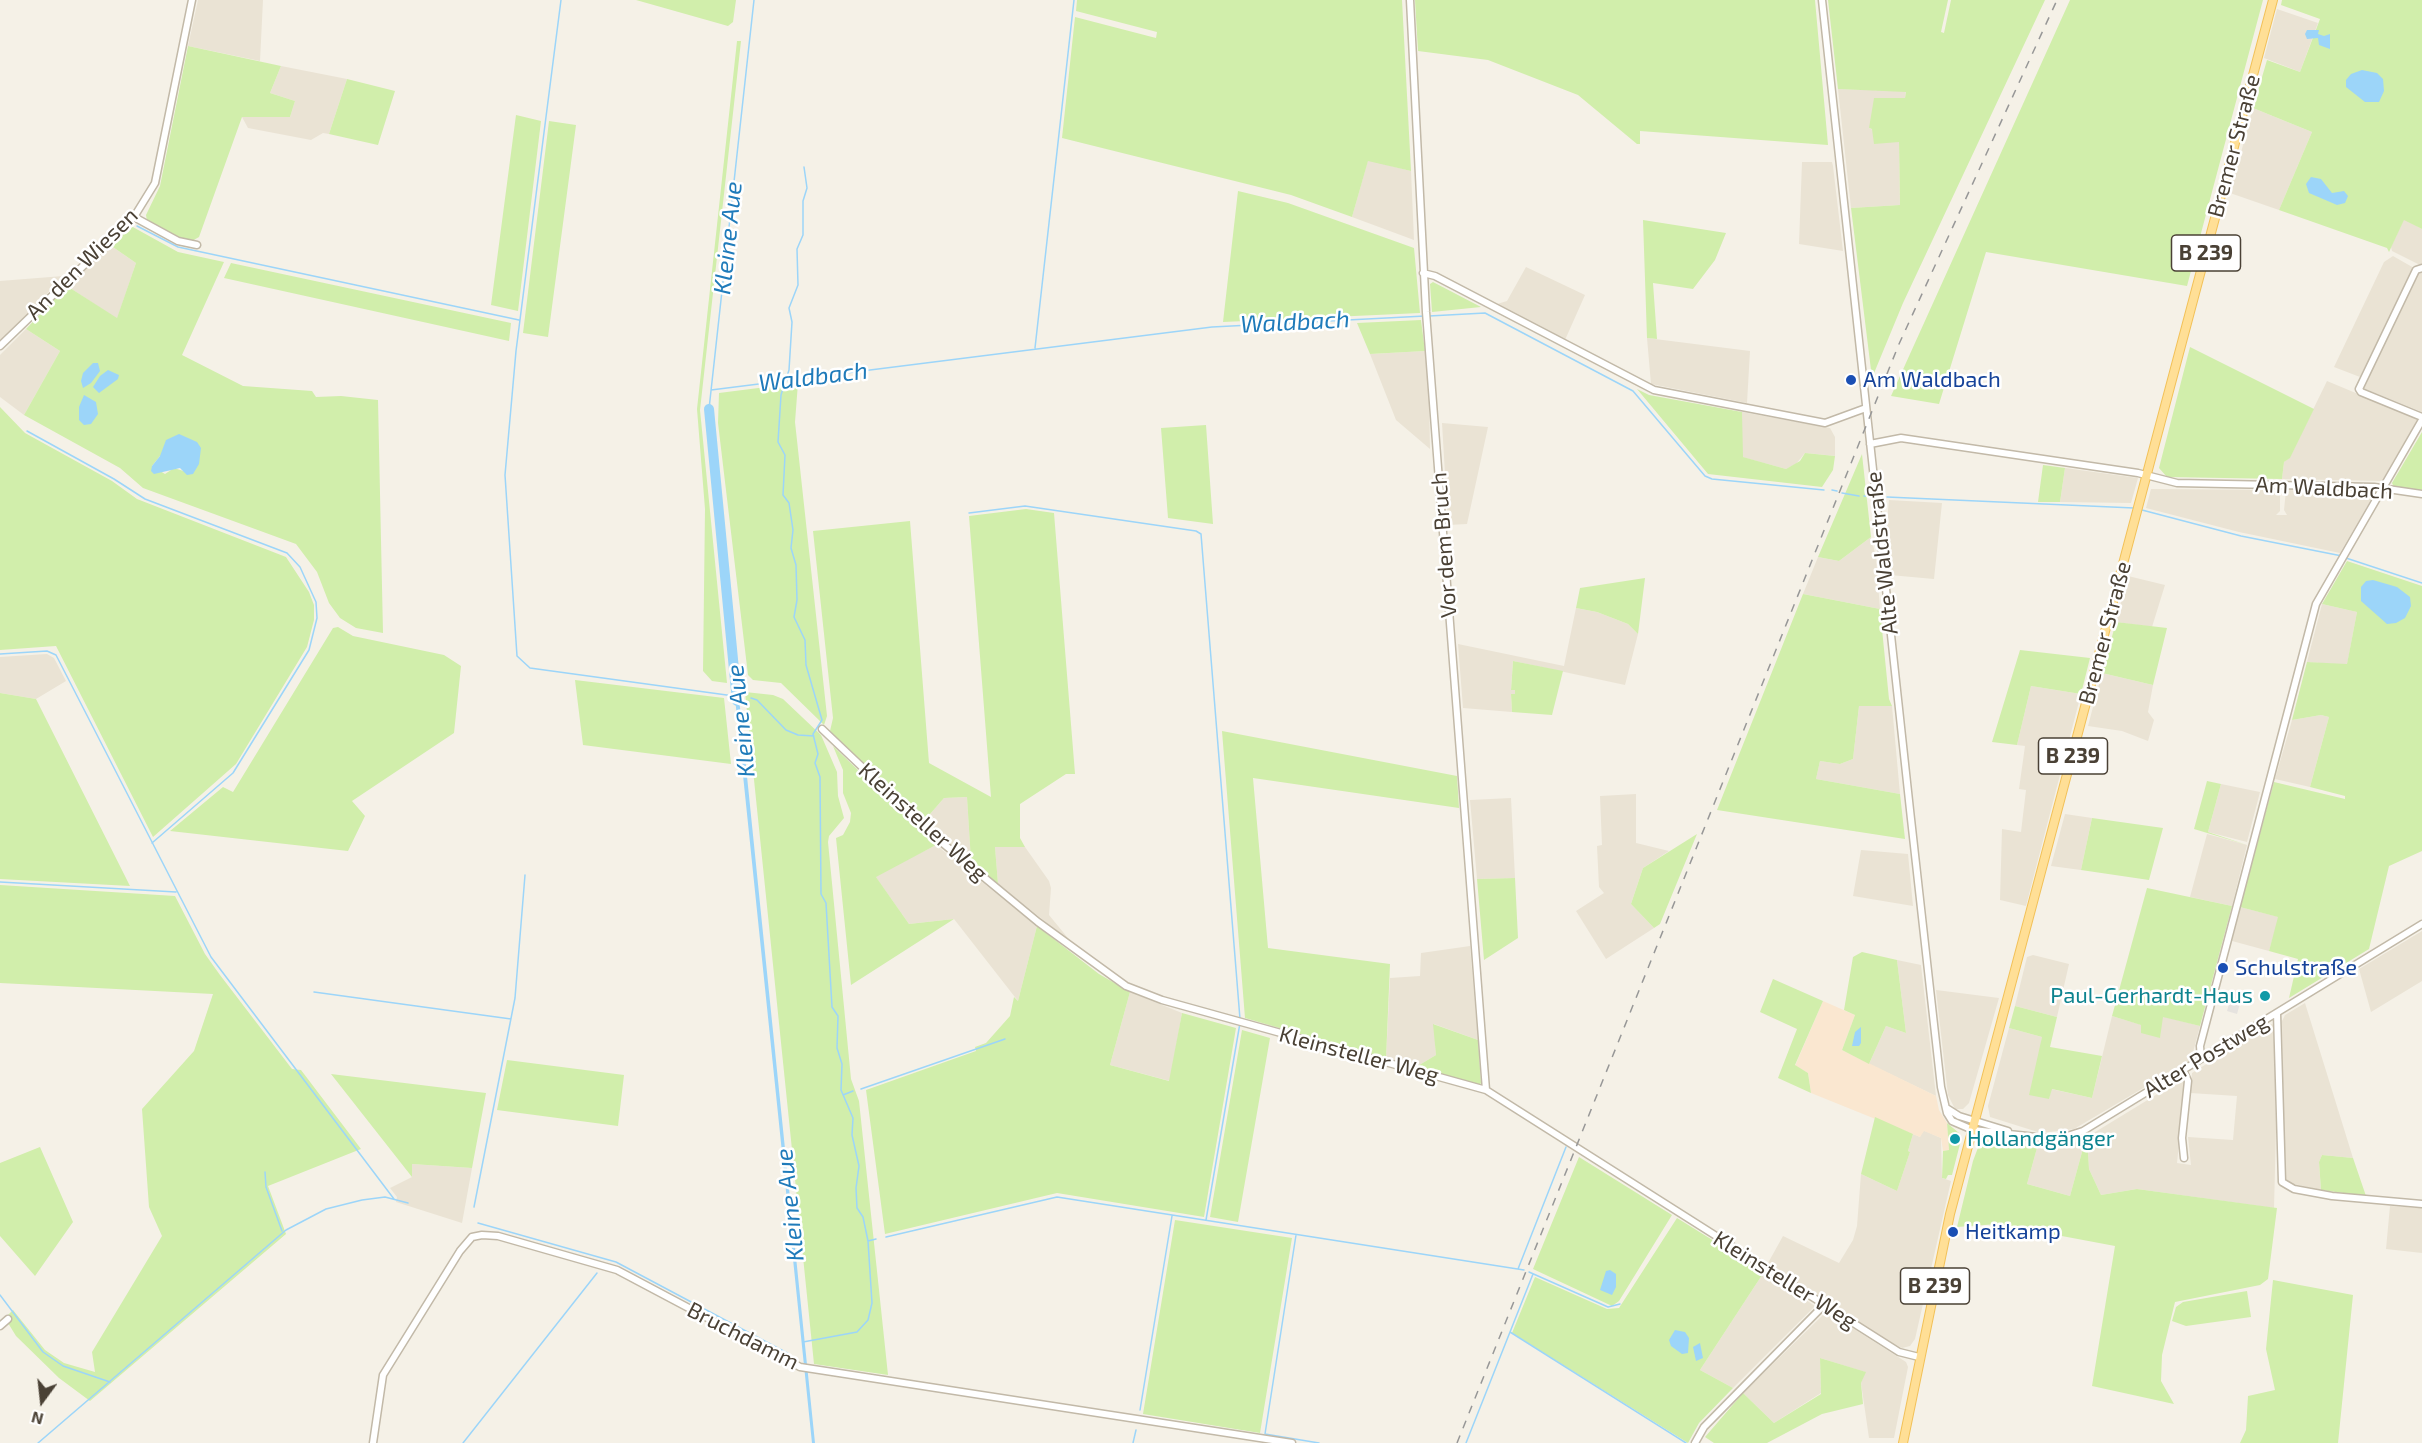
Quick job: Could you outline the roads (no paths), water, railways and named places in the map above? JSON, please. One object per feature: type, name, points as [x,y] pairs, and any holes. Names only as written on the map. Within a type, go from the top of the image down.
[{"type":"main road","name":"Bremer Straße","points":[[1903,1443],[1950,1214],[2273,0]]},
{"type":"street","name":"An den Wiesen","points":[[0,346],[134,218],[155,183],[192,0]]},
{"type":"street","name":"Vor dem Bruch","points":[[1410,0],[1426,320],[1486,1090]]},
{"type":"street","name":"Alte Waldstraße","points":[[1822,0],[1944,1105]]},
{"type":"street","points":[[134,218],[178,242],[197,245]]},
{"type":"street","points":[[2200,1059],[2200,1046],[2316,604],[2422,418],[2361,392],[2359,388],[2416,270],[2422,268]]},
{"type":"street","points":[[1423,273],[1435,276],[1654,390],[1825,423],[1866,408]]},
{"type":"street","name":"Am Waldbach","points":[[1870,444],[1901,438],[2147,476],[2177,483],[2383,489],[2422,494]]},
{"type":"street","name":"Kleinsteller Weg","points":[[822,729],[940,841],[1103,971],[1126,986],[1162,1000],[1236,1022],[1486,1090],[1899,1352],[1919,1357]]},
{"type":"street","name":"Alter Postweg","points":[[1973,1130],[2011,1132],[2045,1138],[2064,1137],[2084,1131],[2422,924]]},
{"type":"street","points":[[2277,1013],[2282,1182],[2294,1189],[2332,1196],[2422,1204]]},
{"type":"street","points":[[2184,1070],[2188,1081],[2182,1138],[2184,1158]]},
{"type":"street","points":[[1944,1105],[1951,1113],[1975,1121]]},
{"type":"street","points":[[1944,1105],[1952,1121],[1973,1130]]},
{"type":"street","name":"Alter Postweg","points":[[1975,1121],[1996,1125],[2011,1132]]},
{"type":"street","name":"Bruchdamm","points":[[373,1443],[382,1375],[423,1307],[472,1238],[498,1236],[600,1264],[800,1367],[1292,1443]]},
{"type":"street","points":[[1695,1443],[1704,1427],[1824,1305]]},
{"type":"street","points":[[0,1326],[8,1319]]},
{"type":"water","points":[[2307,30],[2319,30],[2318,34],[2324,36],[2330,34],[2330,49],[2319,45],[2318,38],[2307,39],[2305,34]]},
{"type":"water","points":[[2362,70],[2377,73],[2383,79],[2384,91],[2379,102],[2365,102],[2346,87],[2346,80],[2351,74]]},
{"type":"water","points":[[2311,177],[2321,179],[2332,193],[2344,191],[2348,196],[2345,203],[2337,205],[2309,193],[2306,184]]},
{"type":"water","points":[[93,363],[98,363],[100,371],[91,383],[83,388],[81,381],[83,373]]},
{"type":"water","points":[[108,370],[119,375],[118,379],[99,393],[93,387],[100,376]]},
{"type":"water","points":[[84,395],[96,402],[98,414],[91,424],[84,425],[79,420],[79,407]]},
{"type":"water","points":[[179,434],[197,442],[201,448],[199,464],[193,474],[187,475],[180,468],[154,474],[151,471],[152,466],[160,456],[166,440]]},
{"type":"water","points":[[2373,580],[2397,587],[2410,597],[2411,606],[2405,618],[2396,623],[2387,624],[2361,601],[2361,587],[2366,581]]},
{"type":"water","points":[[734,688],[738,688],[815,1443],[812,1443]]},
{"type":"water","points":[[1861,1027],[1861,1043],[1859,1046],[1852,1046],[1855,1032]]},
{"type":"water","points":[[1610,1270],[1616,1274],[1616,1287],[1612,1295],[1600,1290],[1606,1271]]},
{"type":"water","points":[[1675,1330],[1685,1332],[1689,1338],[1688,1353],[1682,1354],[1671,1346],[1669,1340]]},
{"type":"water","points":[[1700,1343],[1703,1358],[1696,1361],[1693,1347]]},
{"type":"waterway","points":[[561,0],[516,351],[505,475],[517,656],[530,668],[734,696]]},
{"type":"waterway","name":"Kleine Aue","points":[[709,409],[754,0]]},
{"type":"waterway","points":[[1035,348],[1074,0]]},
{"type":"waterway","points":[[803,1342],[857,1332],[868,1320],[872,1303],[868,1241],[863,1217],[857,1208],[856,1188],[859,1166],[852,1135],[853,1118],[841,1090],[842,1064],[837,1048],[838,1016],[832,1007],[826,903],[821,894],[820,777],[815,763],[818,754],[813,734],[822,720],[806,665],[805,640],[794,617],[797,600],[796,565],[791,548],[793,530],[789,503],[783,495],[785,455],[778,442],[781,395],[789,370],[792,322],[789,308],[798,285],[797,249],[803,235],[803,201],[807,188],[804,167]]},
{"type":"waterway","points":[[137,226],[178,247],[519,320]]},
{"type":"waterway","name":"Waldbach","points":[[1429,316],[1485,313],[1633,391],[1705,476],[1712,479],[1824,490]]},
{"type":"waterway","name":"Waldbach","points":[[711,390],[1212,327],[1425,316]]},
{"type":"waterway","name":"Kleine Aue","points":[[709,409],[737,701]]},
{"type":"waterway","points":[[27,431],[114,479],[145,499],[287,553],[300,567],[316,602],[317,618],[309,650],[233,773],[152,843]]},
{"type":"waterway","name":"Waldbach","points":[[1832,490],[1837,491]]},
{"type":"waterway","name":"Waldbach","points":[[1842,493],[1859,496]]},
{"type":"waterway","points":[[1887,497],[2134,508]]},
{"type":"waterway","points":[[969,513],[1025,506],[1196,531],[1201,534],[1240,1019]]},
{"type":"waterway","points":[[2142,510],[2241,536],[2342,556]]},
{"type":"waterway","points":[[2346,558],[2422,583]]},
{"type":"waterway","points":[[0,654],[47,651],[56,655],[211,957],[394,1199]]},
{"type":"waterway","points":[[751,698],[757,700],[786,730],[798,735],[814,736]]},
{"type":"waterway","points":[[474,1207],[515,998],[525,875]]},
{"type":"waterway","points":[[0,882],[176,892]]},
{"type":"waterway","points":[[314,992],[511,1019]]},
{"type":"waterway","points":[[1206,1220],[1240,1023]]},
{"type":"waterway","points":[[861,1089],[1005,1039]]},
{"type":"waterway","points":[[843,1095],[853,1091]]},
{"type":"waterway","points":[[1518,1269],[1566,1147]]},
{"type":"waterway","points":[[265,1172],[266,1187],[282,1231]]},
{"type":"waterway","points":[[38,1443],[286,1230],[326,1209],[362,1200],[385,1197],[408,1203]]},
{"type":"waterway","points":[[886,1237],[1057,1197],[1524,1270]]},
{"type":"waterway","points":[[1140,1410],[1172,1216]]},
{"type":"waterway","points":[[478,1223],[616,1262],[789,1354]]},
{"type":"waterway","points":[[1296,1235],[1265,1434],[1319,1443]]},
{"type":"waterway","points":[[868,1241],[876,1239]]},
{"type":"waterway","points":[[1529,1272],[1608,1307],[1620,1304]]},
{"type":"waterway","points":[[463,1443],[597,1273]]},
{"type":"waterway","points":[[1466,1443],[1533,1274]]},
{"type":"waterway","points":[[0,1295],[43,1352],[63,1366],[110,1382]]},
{"type":"waterway","points":[[1510,1332],[1686,1443]]},
{"type":"waterway","points":[[1133,1443],[1136,1430]]},
{"type":"railway","points":[[1457,1443],[1899,344],[2057,0]]},
{"type":"place","name":"Am Waldbach","points":[[1851,380]]},
{"type":"place","name":"Schulstraße","points":[[2223,968]]},
{"type":"place","name":"Paul-Gerhardt-Haus","points":[[2265,996]]},
{"type":"place","name":"Hollandgänger","points":[[1955,1139]]},
{"type":"place","name":"Heitkamp","points":[[1953,1232]]}]
